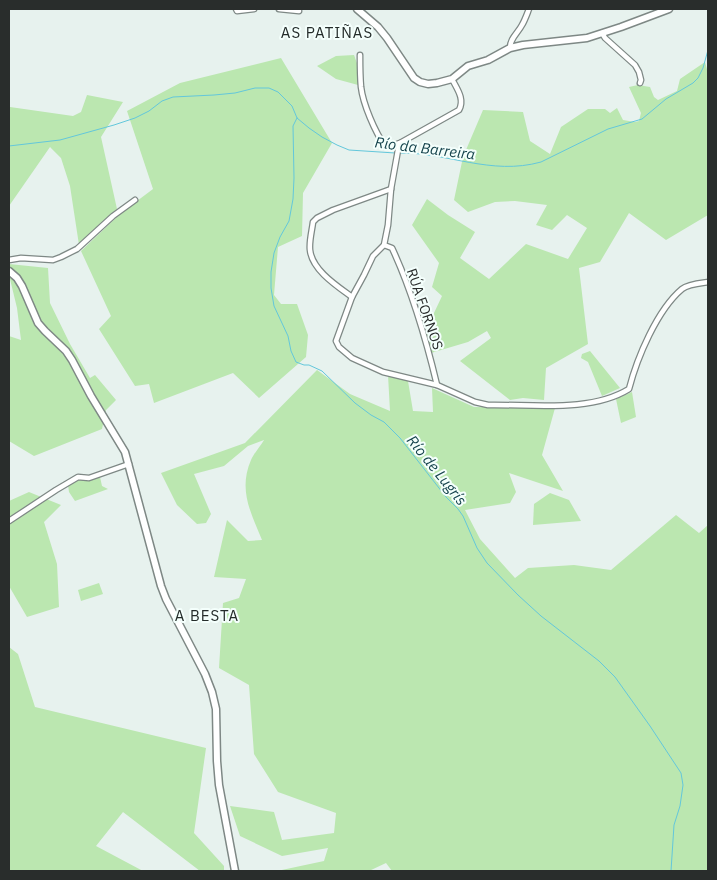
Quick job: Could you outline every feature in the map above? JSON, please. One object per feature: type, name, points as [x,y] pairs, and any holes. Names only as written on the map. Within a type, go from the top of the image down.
[{"type":"street","points":[[236,9],[237,11],[254,9]]},
{"type":"street","points":[[279,9],[299,10]]},
{"type":"street","points":[[357,9],[378,27],[414,78],[428,84],[452,79],[468,66],[488,60],[510,48],[587,38],[669,9]]},
{"type":"street","points":[[510,48],[510,44],[523,25],[529,9]]},
{"type":"street","points":[[602,33],[604,38],[636,65],[641,80],[640,83]]},
{"type":"street","points":[[360,55],[361,88],[364,101],[385,146],[400,143],[459,110],[462,105],[461,97],[452,79]]},
{"type":"street","points":[[400,143],[391,189],[384,245],[373,256],[352,296],[336,341],[339,347],[352,358],[383,372],[437,385],[475,402],[488,405],[577,405],[604,401],[618,396],[629,389],[645,345],[668,304],[683,287],[708,282]]},
{"type":"street","points":[[352,296],[335,285],[320,271],[313,259],[310,250],[312,222],[333,210],[391,189]]},
{"type":"street","points":[[9,260],[21,258],[53,260],[70,253],[77,249],[113,216],[135,200]]},
{"type":"street","name":"RÚA FORNOS","points":[[384,245],[392,248],[404,279],[424,335],[437,385]]},
{"type":"street","points":[[9,271],[22,286],[38,323],[66,351],[72,360],[91,396],[125,452],[161,586],[212,692],[216,708],[219,785],[235,871]]},
{"type":"street","points":[[9,521],[78,477],[89,478],[129,464]]},
{"type":"green space","points":[[354,55],[358,66],[358,85],[336,79],[317,66],[336,56]]},
{"type":"green space","points":[[281,58],[332,143],[303,193],[302,236],[278,247],[274,295],[281,304],[297,304],[308,335],[306,357],[259,398],[233,373],[154,403],[149,384],[135,386],[99,329],[111,316],[81,251],[121,213],[153,189],[127,111],[180,83]]},
{"type":"green space","points":[[705,62],[708,73],[708,215],[666,240],[629,213],[600,262],[579,268],[588,344],[546,368],[544,400],[523,398],[510,400],[460,361],[491,338],[487,331],[468,342],[431,353],[426,330],[442,296],[432,287],[439,263],[412,225],[427,199],[475,232],[460,258],[489,279],[526,244],[568,259],[587,228],[567,215],[552,230],[536,225],[547,205],[515,201],[495,202],[468,212],[454,200],[463,157],[483,110],[523,112],[530,141],[550,154],[561,127],[588,109],[605,109],[610,113],[617,108],[623,120],[639,121],[641,113],[629,87],[638,85],[650,87],[654,97],[658,100],[677,91],[680,79]]},
{"type":"green space","points":[[87,95],[123,102],[101,137],[117,209],[79,245],[70,186],[61,158],[50,147],[9,206],[9,108],[73,116],[81,112]]},
{"type":"green space","points":[[9,264],[48,268],[50,303],[70,344],[90,378],[95,375],[116,400],[106,410],[102,429],[34,456],[9,441],[9,336],[21,340],[17,308],[9,275]]},
{"type":"green space","points":[[590,351],[620,388],[602,396],[588,362],[581,358],[582,354]]},
{"type":"green space","points":[[317,370],[350,394],[390,411],[388,375],[408,381],[413,411],[433,412],[432,388],[474,407],[555,408],[542,455],[563,491],[509,473],[516,492],[510,503],[465,510],[480,539],[515,578],[528,568],[574,565],[611,570],[676,515],[699,533],[708,525],[708,871],[392,871],[386,863],[369,871],[277,871],[324,861],[328,848],[282,856],[240,836],[230,806],[274,812],[282,840],[334,833],[336,813],[278,792],[254,754],[249,685],[219,668],[223,603],[239,598],[246,579],[214,577],[227,520],[248,541],[262,540],[250,511],[246,481],[251,460],[264,440],[248,446],[224,466],[194,474],[211,514],[206,523],[197,524],[177,505],[161,473],[245,443]]},
{"type":"green space","points":[[632,392],[636,417],[621,423],[616,399]]},
{"type":"green space","points":[[100,477],[102,486],[108,489],[75,501],[69,492],[68,485],[78,479],[89,480]]},
{"type":"green space","points":[[29,492],[61,505],[44,522],[57,564],[59,607],[27,617],[9,586],[9,501]]},
{"type":"green space","points":[[550,493],[569,500],[581,521],[533,525],[534,504]]},
{"type":"green space","points":[[99,583],[103,594],[81,601],[78,590]]},
{"type":"green space","points":[[9,647],[18,654],[35,707],[206,748],[194,833],[224,866],[224,871],[200,871],[123,812],[96,846],[143,871],[9,871]]},
{"type":"waterway","name":"Río da Barreira","points":[[399,153],[434,156],[487,165],[523,166],[541,162],[608,129],[642,119],[666,99],[698,78],[708,50]]},
{"type":"waterway","name":"Río da Barreira","points":[[9,146],[60,140],[114,125],[135,118],[149,111],[162,101],[173,97],[214,95],[235,93],[255,88],[269,88],[278,92],[292,106],[297,118],[322,137],[337,145],[349,150],[395,153]]},
{"type":"waterway","name":"Río de Lugrís","points":[[297,118],[293,126],[293,199],[289,221],[274,253],[271,272],[274,306],[288,336],[291,351],[296,362],[322,371],[355,403],[384,422],[400,438],[446,497],[458,509],[477,548],[487,563],[541,616],[599,661],[615,677],[681,773],[683,785],[680,806],[674,825],[671,871]]},
{"type":"district","name":"AS PATIÑAS","points":[[327,32]]},
{"type":"district","name":"A BESTA","points":[[207,615]]}]
